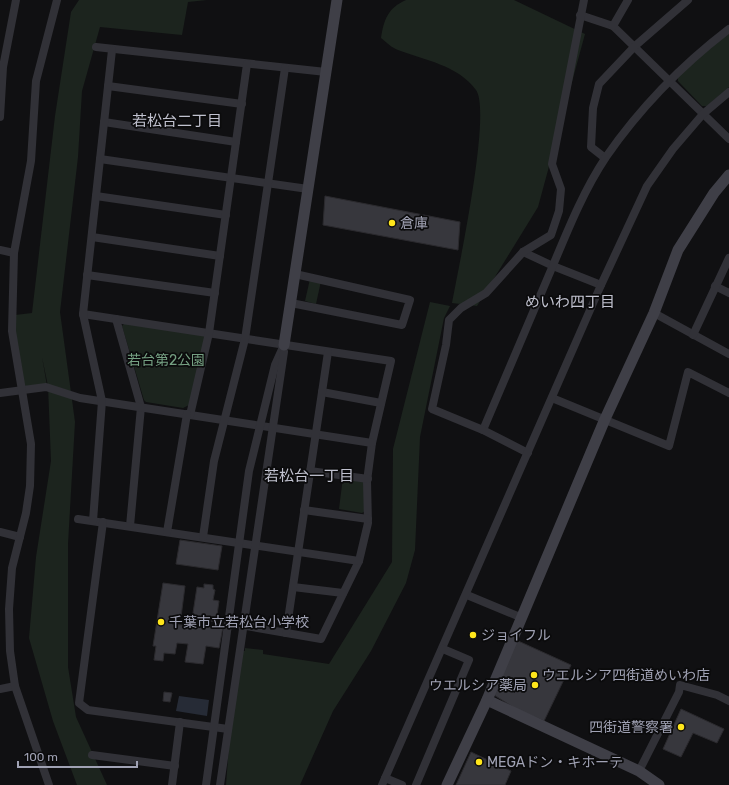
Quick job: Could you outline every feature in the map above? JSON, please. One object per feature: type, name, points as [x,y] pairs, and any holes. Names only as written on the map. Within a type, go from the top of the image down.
[{"type":"street","points":[[0,117],[4,67],[16,0]]},
{"type":"street","points":[[49,785],[15,686],[10,651],[9,609],[12,568],[30,486],[31,444],[12,331],[14,252],[31,160],[36,81],[57,0]]},
{"type":"street","points":[[220,785],[336,0]]},
{"type":"street","points":[[528,453],[483,430],[432,409],[446,345],[449,320],[461,308],[486,293],[523,252],[551,235],[558,211],[561,189],[552,164],[584,0]]},
{"type":"street","points":[[613,26],[628,0]]},
{"type":"street","points":[[605,158],[591,147],[593,108],[599,84],[635,46],[688,0]]},
{"type":"street","points":[[580,15],[613,26],[729,139]]},
{"type":"street","points":[[483,430],[581,201],[605,158],[633,122],[669,81],[696,54],[729,29]]},
{"type":"street","points":[[96,47],[112,50],[326,72]]},
{"type":"street","points":[[94,521],[102,401],[83,314],[112,50]]},
{"type":"street","points":[[167,532],[189,414],[209,334],[247,64]]},
{"type":"street","points":[[203,537],[214,461],[245,339],[284,68]]},
{"type":"street","points":[[108,86],[242,104]]},
{"type":"street","points":[[402,785],[384,782],[601,285],[647,186],[673,149],[703,114],[729,92]]},
{"type":"street","points":[[104,122],[236,142]]},
{"type":"street","points":[[100,159],[268,182],[308,189]]},
{"type":"street","points":[[447,785],[487,700],[520,617],[605,419],[654,314],[678,250],[714,193],[729,175]]},
{"type":"street","points":[[96,196],[226,215]]},
{"type":"street","points":[[92,237],[220,256]]},
{"type":"street","points":[[0,250],[14,252]]},
{"type":"street","points":[[523,252],[553,266],[601,285]]},
{"type":"street","points":[[693,335],[729,258]]},
{"type":"street","points":[[291,303],[402,325],[410,300],[295,274]]},
{"type":"street","points":[[88,275],[215,293]]},
{"type":"street","points":[[715,286],[729,293]]},
{"type":"street","points":[[83,314],[391,361],[372,443],[368,478],[368,519],[359,561],[321,639],[229,623]]},
{"type":"street","points":[[654,314],[729,354]]},
{"type":"street","points":[[116,319],[141,407],[130,526]]},
{"type":"street","points":[[206,785],[249,471],[275,365],[284,345]]},
{"type":"street","points":[[286,633],[328,352]]},
{"type":"street","points":[[552,398],[668,446],[688,372],[729,392]]},
{"type":"street","points":[[0,393],[46,387],[80,398],[372,443]]},
{"type":"street","points":[[322,392],[381,403]]},
{"type":"street","points":[[310,471],[368,478]]},
{"type":"street","points":[[304,510],[368,519]]},
{"type":"street","points":[[78,519],[256,544],[359,561]]},
{"type":"street","points":[[103,522],[79,703],[88,710],[228,728]]},
{"type":"street","points":[[0,532],[20,537]]},
{"type":"street","points":[[293,587],[343,593]]},
{"type":"street","points":[[467,594],[520,617]]},
{"type":"street","points":[[416,785],[469,660],[443,649]]},
{"type":"street","points":[[639,771],[679,692],[680,685],[717,695],[729,701]]},
{"type":"street","points":[[0,689],[15,686]]},
{"type":"street","points":[[487,700],[639,771],[659,785]]},
{"type":"street","points":[[172,785],[180,722]]},
{"type":"street","points":[[92,755],[175,766]]},
{"type":"green space","points":[[79,0],[207,0],[188,2],[182,35],[100,27],[82,91],[78,157],[60,312],[75,422],[68,544],[68,667],[76,717],[107,785],[77,785],[53,721],[29,638],[36,557],[51,461],[48,386],[42,357],[47,386],[26,387],[23,385],[16,341],[15,315],[32,313],[55,116],[71,12]]},
{"type":"green space","points":[[406,0],[514,0],[585,34],[538,207],[477,306],[452,303],[477,158],[480,128],[480,104],[476,90],[460,75],[440,64],[396,49],[381,38],[385,20],[388,15],[395,7]]},
{"type":"green space","points":[[729,33],[729,87],[707,106],[702,106],[678,81],[678,75]]},
{"type":"green space","points":[[310,279],[321,281],[316,304],[305,301]]},
{"type":"green space","points":[[430,302],[450,306],[444,318],[420,437],[415,550],[406,583],[371,651],[333,711],[300,785],[226,785],[230,732],[243,651],[245,651],[245,648],[263,650],[263,654],[329,664],[392,562],[393,449]]},
{"type":"green space","name":"若台第2公園","points":[[126,322],[203,333],[205,338],[189,405],[183,408],[146,402],[144,400],[122,326]]},
{"type":"green space","points":[[343,477],[362,479],[366,483],[365,511],[362,513],[339,509]]},
{"type":"shaded area","points":[[179,696],[209,700],[207,716],[176,711]]},
{"type":"building","name":"倉庫","points":[[325,196],[460,222],[458,250],[323,225]]},
{"type":"building","points":[[180,540],[222,546],[218,570],[176,564]]},
{"type":"building","points":[[163,583],[185,586],[181,617],[173,616],[172,624],[191,626],[197,587],[204,588],[204,584],[213,585],[213,589],[215,590],[213,600],[219,601],[216,622],[210,621],[209,625],[223,627],[219,648],[206,646],[203,664],[185,662],[188,644],[177,643],[175,654],[164,653],[163,661],[154,660],[156,646],[153,646]]},
{"type":"building","name":"ウエルシア四街道めいわ店","points":[[516,640],[571,665],[544,721],[516,709],[494,695]]},
{"type":"building","points":[[164,692],[172,693],[170,702],[163,701]]},
{"type":"building","points":[[681,709],[724,729],[717,743],[693,733],[681,757],[663,749]]},
{"type":"building","name":"MEGAドン・キホーテ","points":[[471,752],[511,771],[505,785],[456,785]]},
{"type":"place","name":"倉庫","points":[[392,223]]},
{"type":"place","name":"千葉市立若松台小学校","points":[[161,622]]},
{"type":"place","name":"ジョイフル","points":[[473,635]]},
{"type":"place","name":"ウエルシア四街道めいわ店","points":[[534,675]]},
{"type":"place","name":"ウエルシア薬局","points":[[535,685]]},
{"type":"place","name":"四街道警察署","points":[[681,727]]},
{"type":"place","name":"MEGAドン・キホーテ","points":[[479,762]]},
{"type":"district","name":"若松台二丁目","points":[[177,121]]},
{"type":"district","name":"めいわ四丁目","points":[[570,302]]},
{"type":"district","name":"若松台一丁目","points":[[309,476]]}]
